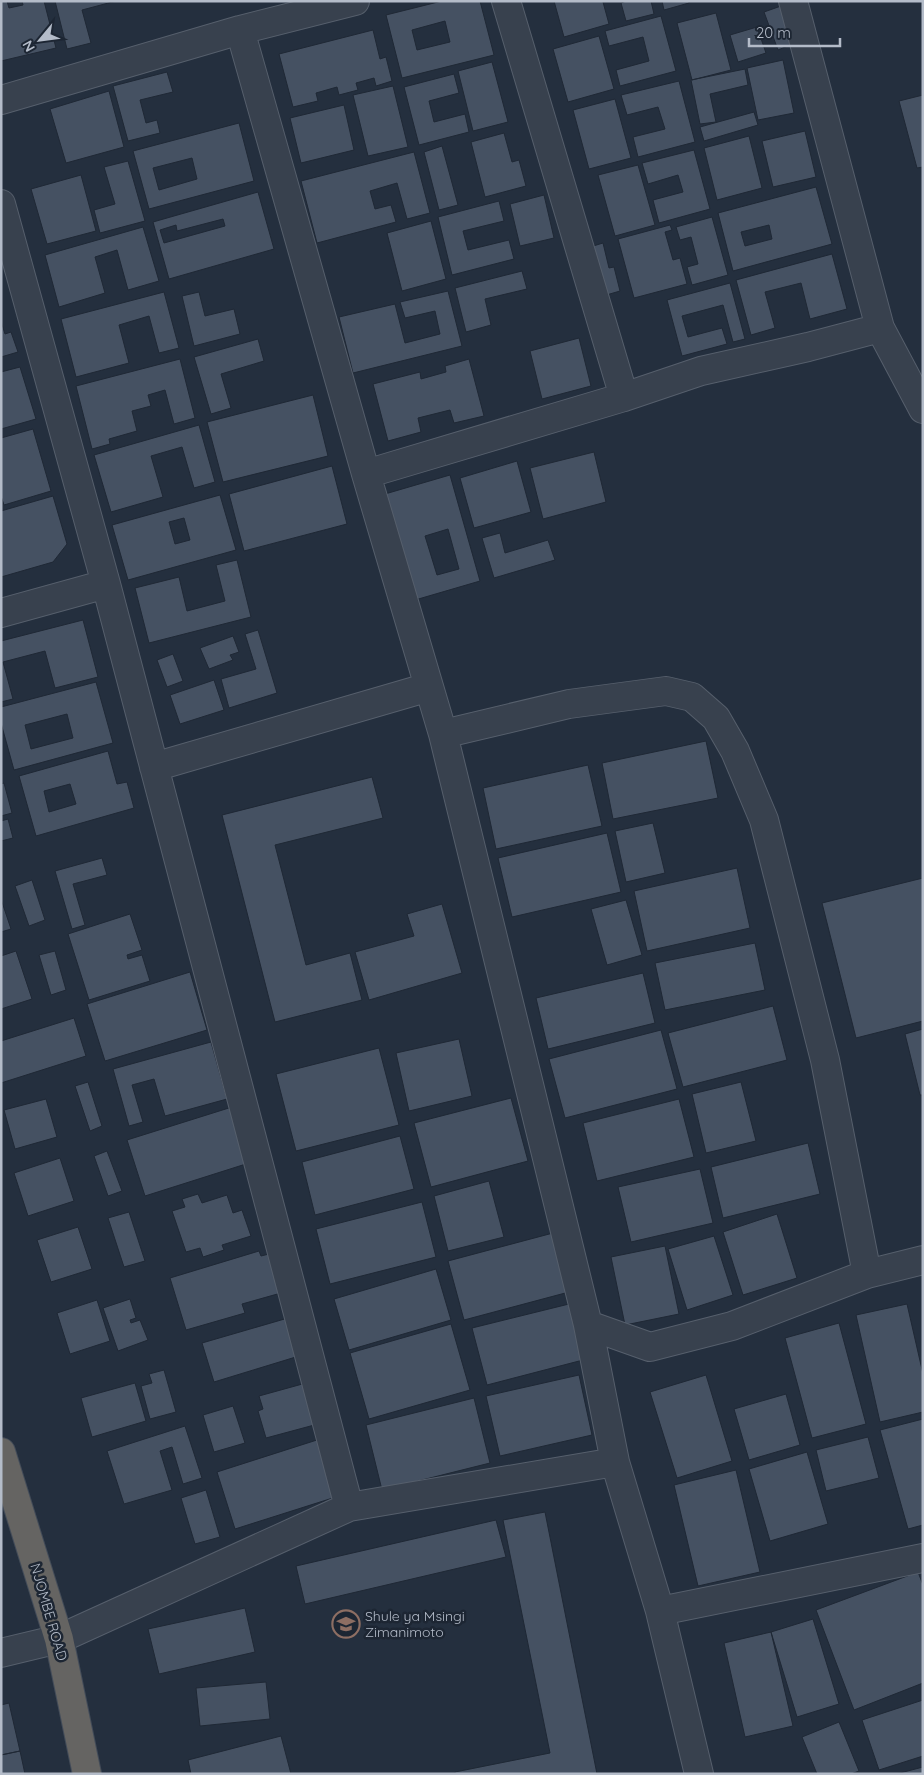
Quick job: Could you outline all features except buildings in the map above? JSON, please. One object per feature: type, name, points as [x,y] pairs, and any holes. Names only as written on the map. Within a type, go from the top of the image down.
[{"type":"highway","name":"NJOMBE ROAD","points":[[1,1452],[58,1639],[87,1774]]},
{"type":"street","points":[[1,100],[240,30],[355,1]]},
{"type":"street","points":[[506,1],[624,397]]},
{"type":"street","points":[[793,1],[880,328],[923,409]]},
{"type":"street","points":[[240,30],[366,474],[443,734],[588,1324],[615,1462],[660,1611],[699,1774]]},
{"type":"street","points":[[1,204],[106,584],[350,1507]]},
{"type":"street","points":[[366,474],[624,397],[702,371],[808,347],[880,328]]},
{"type":"street","points":[[1,613],[106,584]]},
{"type":"street","points":[[154,767],[429,687]]},
{"type":"street","points":[[443,734],[569,704],[666,691],[692,697],[716,718],[735,751],[764,820],[825,1060],[867,1274]]},
{"type":"street","points":[[588,1324],[650,1348],[732,1326],[867,1274],[923,1260]]},
{"type":"street","points":[[1,1653],[58,1639],[350,1507],[615,1462]]},
{"type":"street","points":[[660,1611],[923,1558]]},
{"type":"place","name":"Shule ya Msingi Zimanimoto","points":[[346,1624]]}]
